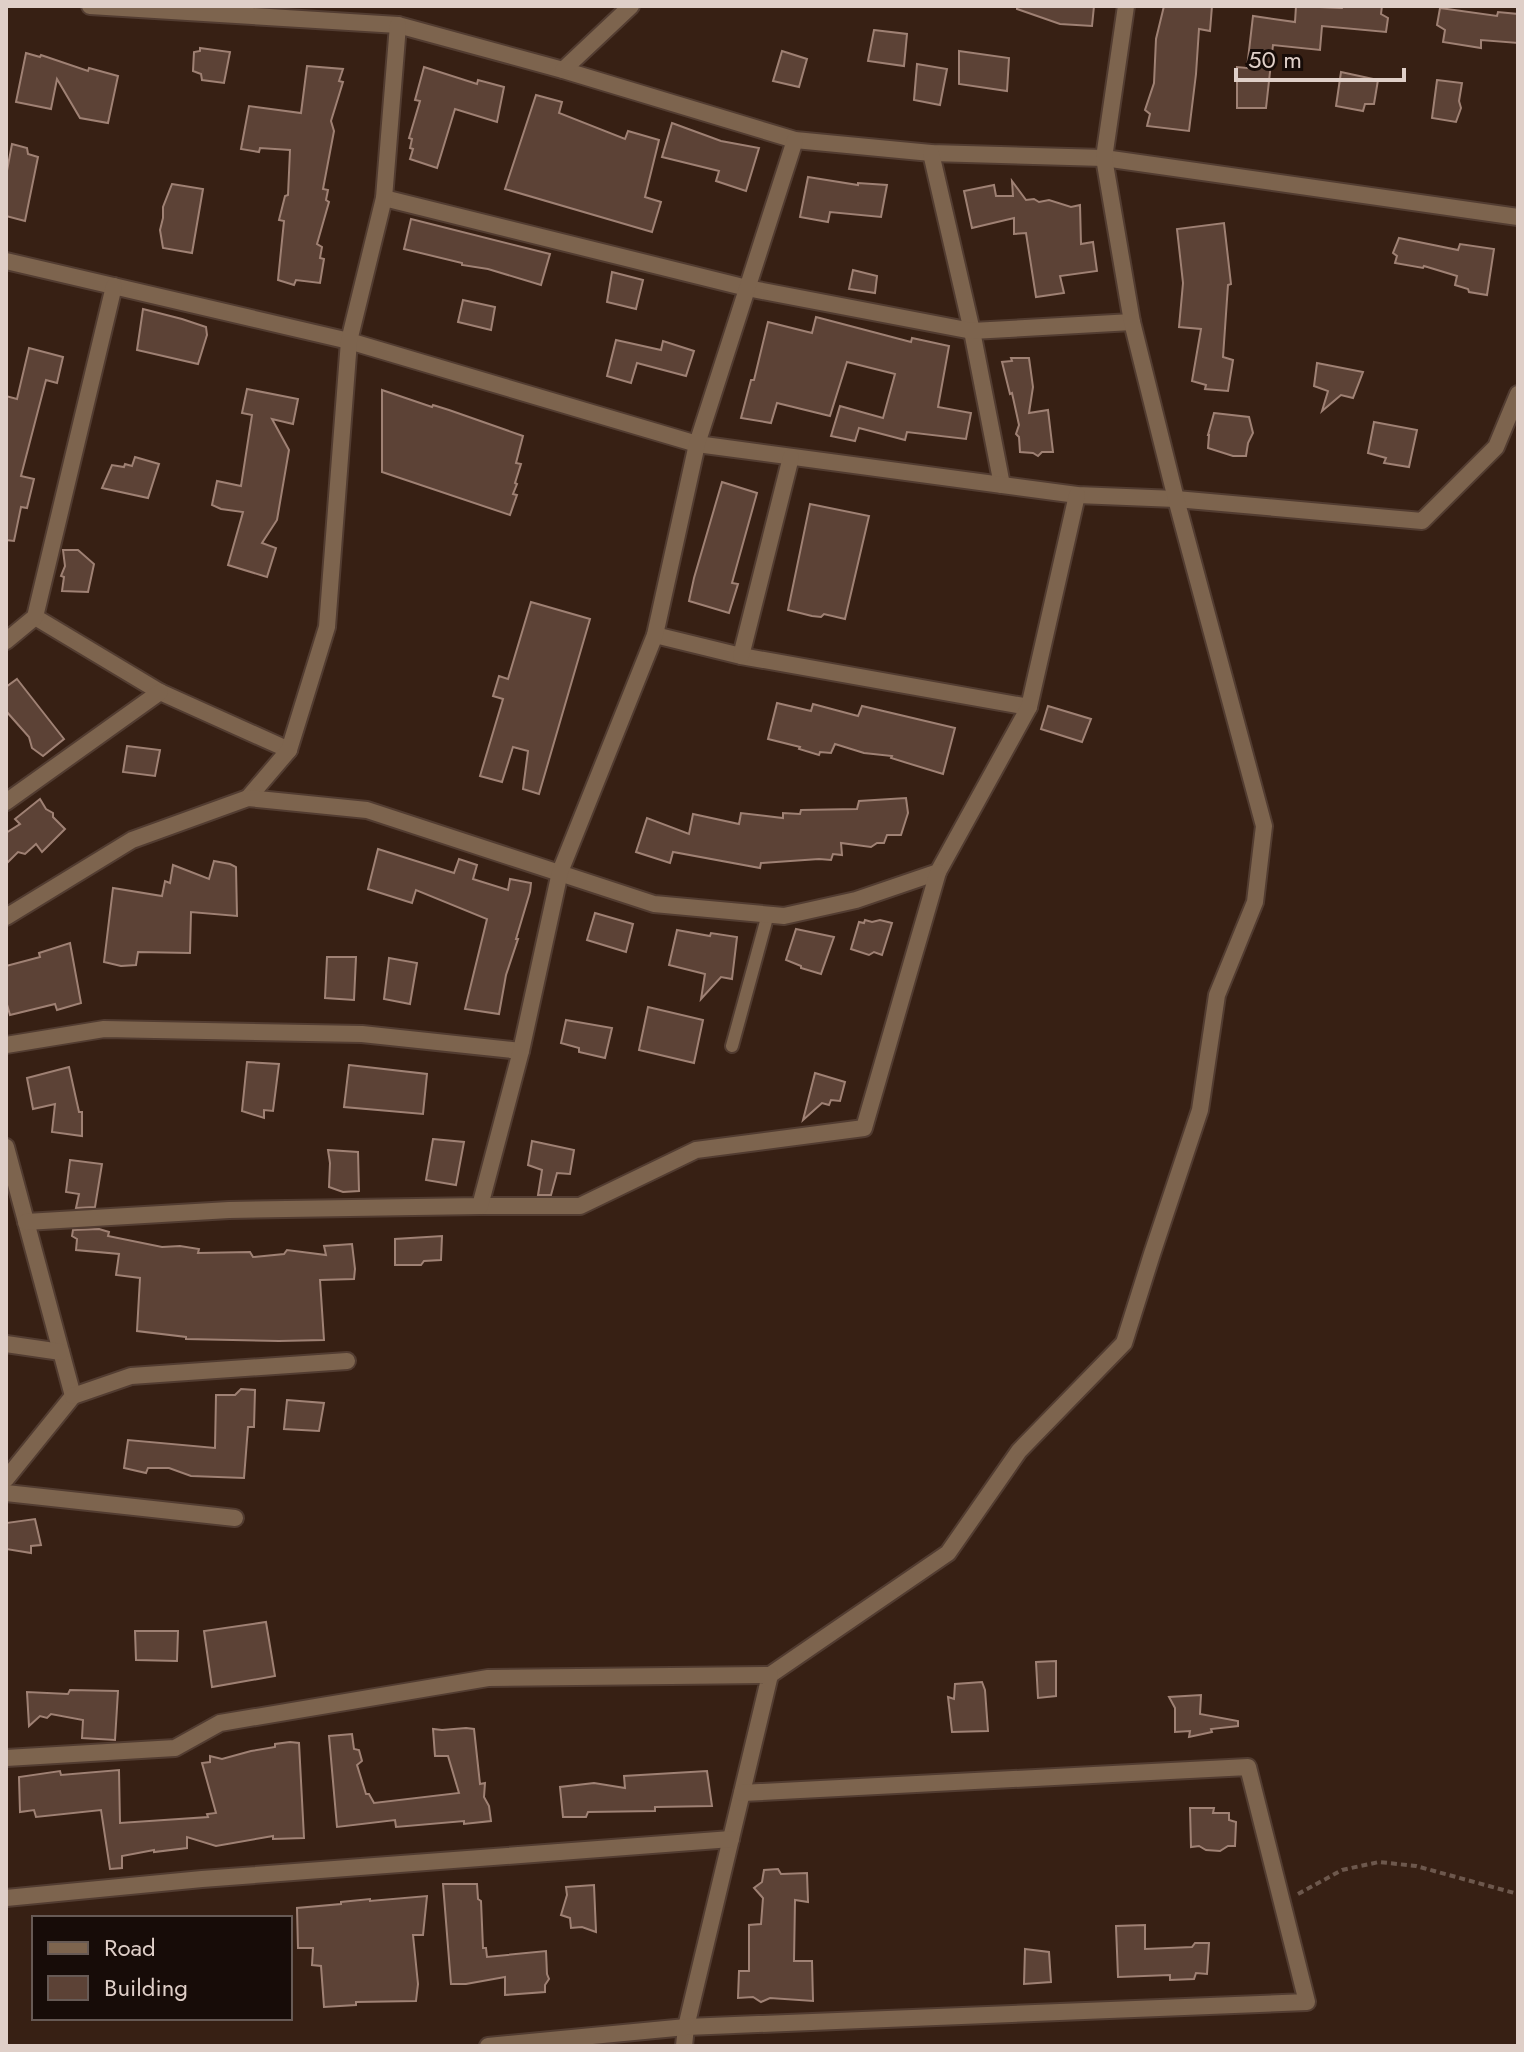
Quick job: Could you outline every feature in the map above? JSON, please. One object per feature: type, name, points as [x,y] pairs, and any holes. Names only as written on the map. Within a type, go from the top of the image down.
[{"type":"street","points":[[90,6],[398,25],[563,70],[795,140],[931,153],[1104,158],[1518,217]]},
{"type":"street","points":[[563,70],[631,6]]},
{"type":"street","points":[[6,1758],[175,1748],[220,1723],[488,1678],[770,1675],[948,1553],[1019,1451],[1124,1343],[1200,1110],[1217,995],[1255,902],[1264,826],[1132,322],[1104,158],[1126,6]]},
{"type":"street","points":[[248,798],[289,750],[327,627],[349,341],[384,198],[398,25]]},
{"type":"street","points":[[480,1206],[521,1051],[560,872],[655,635],[697,444],[795,140]]},
{"type":"street","points":[[931,153],[972,331],[1002,485]]},
{"type":"street","points":[[384,198],[747,288],[972,331],[1132,322]]},
{"type":"street","points":[[6,261],[349,341],[697,444],[1077,495],[1176,499],[1422,521],[1496,447],[1518,394]]},
{"type":"street","points":[[6,641],[35,617],[114,286]]},
{"type":"street","points":[[741,656],[791,457]]},
{"type":"street","points":[[26,1222],[229,1210],[580,1206],[696,1150],[864,1128],[938,872],[1029,707],[1077,495]]},
{"type":"street","points":[[35,617],[160,692],[289,750]]},
{"type":"street","points":[[655,635],[741,656],[1029,707]]},
{"type":"street","points":[[6,802],[160,692]]},
{"type":"street","points":[[6,917],[132,840],[248,798],[367,810],[654,904],[784,916],[856,900],[938,872]]},
{"type":"street","points":[[6,1045],[104,1029],[362,1034],[521,1051]]},
{"type":"street","points":[[6,1147],[73,1396]]},
{"type":"street","points":[[6,1344],[61,1352]]},
{"type":"street","points":[[6,1479],[73,1396],[131,1376],[347,1361]]},
{"type":"street","points":[[6,1493],[235,1518]]},
{"type":"street","points":[[684,2046],[770,1675]]},
{"type":"street","points":[[488,2046],[686,2027],[1307,2002],[1248,1767],[742,1793]]},
{"type":"street","points":[[6,1898],[202,1879],[731,1839]]},
{"type":"lane","points":[[732,1046],[768,914]]},
{"type":"path","points":[[1282,1903],[1342,1870],[1379,1862],[1416,1866],[1518,1894]]},
{"type":"building","points":[[1017,6],[1094,6],[1092,26],[1060,24],[1017,9]]},
{"type":"building","points":[[1164,6],[1212,6],[1210,31],[1199,29],[1189,131],[1147,126],[1150,114],[1145,110],[1154,83],[1156,39]]},
{"type":"building","points":[[1296,6],[1382,6],[1381,14],[1388,18],[1386,32],[1322,26],[1320,50],[1273,45],[1266,108],[1237,108],[1237,67],[1247,68],[1253,16],[1295,22]]},
{"type":"building","points":[[1440,8],[1497,16],[1498,12],[1518,14],[1518,43],[1481,40],[1481,48],[1443,42],[1445,30],[1437,25]]},
{"type":"building","points":[[874,30],[907,34],[904,66],[868,61]]},
{"type":"building","points":[[200,48],[230,52],[224,83],[202,80],[201,74],[193,71],[194,52],[200,51]]},
{"type":"building","points":[[782,51],[807,59],[799,87],[773,81]]},
{"type":"building","points":[[959,51],[1009,58],[1007,91],[959,84]]},
{"type":"building","points":[[26,53],[88,71],[89,68],[118,76],[108,123],[80,118],[57,79],[51,109],[16,102]]},
{"type":"building","points":[[917,64],[947,69],[940,105],[914,100]]},
{"type":"building","points":[[307,66],[343,69],[339,81],[343,82],[331,121],[334,131],[323,189],[328,190],[326,200],[329,202],[317,244],[322,247],[320,258],[324,259],[320,283],[296,280],[294,285],[278,280],[284,221],[279,220],[285,196],[288,195],[290,150],[260,148],[259,152],[241,149],[249,106],[301,113]]},
{"type":"building","points":[[424,67],[477,84],[478,80],[504,87],[497,122],[455,109],[437,168],[410,159],[413,149],[410,148],[412,139],[409,138],[420,101],[415,100]]},
{"type":"building","points":[[1341,72],[1378,80],[1374,104],[1365,104],[1363,111],[1336,106]]},
{"type":"building","points":[[1437,80],[1462,83],[1461,108],[1456,122],[1432,118]]},
{"type":"building","points":[[536,95],[562,102],[559,113],[625,139],[628,131],[659,140],[645,197],[661,202],[652,232],[505,189]]},
{"type":"building","points":[[672,123],[721,141],[759,148],[746,191],[716,181],[719,171],[662,157]]},
{"type":"building","points":[[12,144],[27,148],[28,154],[38,157],[25,221],[6,216],[6,176]]},
{"type":"building","points":[[808,177],[858,185],[887,185],[881,217],[830,212],[828,222],[800,217]]},
{"type":"building","points":[[1012,181],[1026,200],[1049,200],[1071,207],[1080,205],[1081,244],[1093,242],[1097,271],[1060,276],[1064,293],[1036,297],[1026,233],[1014,234],[1014,218],[972,228],[964,191],[994,185],[996,196],[1013,196]]},
{"type":"building","points":[[172,184],[203,189],[192,253],[163,248],[160,230],[163,207]]},
{"type":"building","points":[[411,219],[550,254],[541,285],[404,249]]},
{"type":"building","points":[[1224,223],[1231,284],[1228,285],[1223,357],[1233,360],[1228,391],[1205,389],[1206,385],[1192,381],[1201,329],[1179,327],[1183,283],[1177,229]]},
{"type":"building","points":[[1399,238],[1458,250],[1460,244],[1494,249],[1487,295],[1469,292],[1455,285],[1457,276],[1424,266],[1395,263],[1397,256],[1393,253]]},
{"type":"building","points":[[853,270],[877,276],[875,293],[849,289]]},
{"type":"building","points":[[612,272],[643,280],[636,309],[607,302]]},
{"type":"building","points":[[463,300],[495,307],[491,330],[458,322]]},
{"type":"building","points":[[143,309],[206,327],[207,335],[198,364],[137,350]]},
{"type":"building","points":[[816,317],[911,342],[912,338],[949,346],[938,407],[971,413],[966,439],[907,432],[905,440],[859,428],[855,441],[831,436],[840,406],[883,418],[895,374],[847,362],[830,416],[777,403],[771,423],[741,418],[768,322],[812,333]]},
{"type":"building","points":[[616,340],[661,350],[663,341],[694,351],[686,376],[637,363],[631,383],[607,376]]},
{"type":"building","points":[[29,348],[63,357],[57,383],[46,380],[21,476],[34,479],[27,508],[21,507],[14,541],[6,540],[6,396],[17,399]]},
{"type":"building","points":[[1011,358],[1029,358],[1033,387],[1029,413],[1048,410],[1053,452],[1042,452],[1038,456],[1020,452],[1016,434],[1019,425],[1002,362],[1012,361]]},
{"type":"building","points":[[1317,363],[1363,372],[1353,398],[1341,395],[1322,411],[1328,391],[1314,386]]},
{"type":"building","points":[[247,389],[298,399],[293,424],[272,419],[289,450],[277,520],[262,543],[276,548],[267,577],[228,565],[243,512],[212,505],[217,481],[241,486],[252,415],[242,413]]},
{"type":"building","points":[[382,390],[523,436],[516,463],[521,464],[513,494],[517,495],[510,515],[382,472]]},
{"type":"building","points":[[1214,413],[1249,417],[1253,433],[1246,456],[1233,456],[1208,448]]},
{"type":"building","points":[[1374,422],[1417,430],[1409,467],[1384,463],[1386,458],[1368,453]]},
{"type":"building","points":[[135,457],[159,464],[148,498],[102,488],[112,465],[132,466]]},
{"type":"building","points":[[722,482],[757,493],[732,583],[738,584],[729,613],[689,601]]},
{"type":"building","points":[[810,504],[869,516],[845,619],[788,610]]},
{"type":"building","points":[[63,550],[78,550],[94,564],[88,592],[62,591]]},
{"type":"building","points":[[531,602],[590,619],[539,794],[523,789],[528,751],[513,747],[502,782],[480,776],[503,699],[493,696],[499,676],[508,679]]},
{"type":"building","points":[[17,679],[64,739],[43,756],[32,748],[29,737],[6,711],[6,687]]},
{"type":"building","points":[[777,703],[811,711],[813,704],[858,716],[862,706],[955,728],[943,774],[892,756],[864,753],[835,744],[831,753],[820,752],[819,755],[768,739]]},
{"type":"building","points":[[1048,706],[1091,719],[1082,742],[1041,729]]},
{"type":"building","points":[[127,746],[160,750],[155,776],[123,772]]},
{"type":"building","points":[[906,798],[908,813],[901,835],[887,835],[884,843],[871,847],[841,843],[842,855],[833,854],[831,860],[761,863],[760,868],[673,852],[670,863],[636,852],[647,818],[689,834],[693,814],[739,824],[741,813],[783,818],[783,813],[800,814],[801,810],[857,809],[859,801]]},
{"type":"building","points":[[40,799],[65,829],[42,852],[36,844],[25,854],[18,852],[6,864],[6,833],[20,824],[15,819]]},
{"type":"building","points":[[378,849],[454,873],[459,859],[477,865],[473,879],[508,890],[510,879],[531,883],[506,975],[499,1014],[465,1009],[487,919],[416,890],[412,903],[368,889]]},
{"type":"building","points":[[214,861],[236,867],[237,916],[191,912],[190,953],[138,952],[136,965],[104,962],[113,888],[162,896],[165,881],[170,883],[173,865],[209,879]]},
{"type":"building","points":[[595,913],[633,924],[626,952],[587,940]]},
{"type":"building","points":[[865,920],[892,923],[882,955],[874,952],[869,955],[851,949],[859,922],[864,923]]},
{"type":"building","points":[[796,929],[834,937],[821,974],[786,960]]},
{"type":"building","points":[[677,930],[737,937],[732,979],[721,977],[701,999],[705,974],[669,965]]},
{"type":"building","points":[[70,943],[81,1003],[57,1010],[55,1004],[10,1015],[6,1001],[6,966],[40,957],[39,953]]},
{"type":"building","points":[[327,957],[356,957],[354,1000],[325,998]]},
{"type":"building","points":[[389,958],[417,963],[410,1004],[384,999]]},
{"type":"building","points":[[648,1007],[703,1020],[694,1063],[639,1050]]},
{"type":"building","points":[[566,1020],[612,1028],[605,1058],[579,1052],[579,1048],[561,1043]]},
{"type":"building","points":[[247,1062],[279,1064],[273,1111],[264,1110],[264,1118],[242,1111]]},
{"type":"building","points":[[349,1065],[427,1074],[423,1114],[344,1107]]},
{"type":"building","points":[[69,1067],[79,1112],[82,1112],[82,1136],[52,1132],[55,1104],[33,1109],[27,1078]]},
{"type":"building","points":[[815,1073],[845,1082],[840,1101],[831,1100],[829,1105],[822,1103],[803,1120]]},
{"type":"building","points":[[433,1139],[464,1142],[456,1185],[426,1180]]},
{"type":"building","points":[[532,1141],[574,1150],[570,1174],[557,1173],[551,1195],[538,1195],[542,1170],[528,1165]]},
{"type":"building","points":[[328,1150],[358,1152],[359,1191],[343,1192],[329,1187]]},
{"type":"building","points":[[70,1160],[102,1164],[95,1207],[76,1208],[79,1194],[66,1192]]},
{"type":"building","points":[[99,1229],[109,1232],[108,1236],[162,1247],[199,1249],[198,1253],[250,1252],[253,1257],[284,1254],[287,1250],[326,1255],[324,1246],[352,1244],[354,1279],[320,1280],[324,1340],[186,1339],[137,1331],[140,1278],[116,1275],[119,1254],[76,1250],[77,1239],[72,1236],[73,1230]]},
{"type":"building","points":[[442,1236],[441,1260],[424,1261],[421,1265],[395,1265],[395,1239]]},
{"type":"building","points":[[241,1389],[255,1390],[254,1427],[248,1427],[244,1478],[191,1476],[169,1468],[148,1468],[146,1473],[124,1468],[128,1440],[215,1448],[216,1395],[235,1395]]},
{"type":"building","points":[[287,1400],[324,1403],[319,1431],[284,1429]]},
{"type":"building","points":[[35,1519],[41,1545],[31,1546],[31,1553],[6,1549],[6,1523]]},
{"type":"building","points":[[266,1622],[275,1676],[212,1687],[204,1631]]},
{"type":"building","points":[[135,1631],[178,1631],[177,1661],[136,1660]]},
{"type":"building","points":[[1056,1661],[1056,1696],[1038,1698],[1036,1662]]},
{"type":"building","points":[[982,1682],[988,1731],[952,1732],[948,1697],[954,1699],[955,1684]]},
{"type":"building","points":[[70,1690],[118,1691],[115,1740],[82,1738],[83,1720],[51,1714],[47,1718],[40,1716],[29,1726],[27,1692],[68,1694]]},
{"type":"building","points":[[1201,1695],[1200,1714],[1238,1721],[1238,1726],[1211,1729],[1212,1732],[1189,1737],[1190,1731],[1175,1732],[1175,1708],[1169,1697]]},
{"type":"building","points":[[433,1729],[474,1729],[480,1784],[485,1783],[484,1797],[491,1821],[396,1827],[395,1820],[337,1827],[329,1736],[352,1734],[354,1749],[359,1750],[362,1761],[357,1765],[366,1794],[374,1803],[459,1793],[448,1756],[435,1756]]},
{"type":"building","points":[[290,1742],[299,1743],[304,1838],[273,1839],[273,1836],[216,1846],[187,1837],[187,1848],[122,1856],[122,1868],[110,1869],[101,1810],[36,1817],[34,1810],[20,1812],[19,1777],[60,1771],[61,1775],[119,1770],[120,1823],[208,1817],[207,1814],[216,1813],[202,1763],[210,1762],[210,1756],[222,1759]]},
{"type":"building","points":[[707,1771],[712,1806],[655,1807],[655,1811],[588,1812],[586,1817],[563,1817],[560,1787],[594,1783],[625,1788],[624,1776]]},
{"type":"building","points":[[1190,1808],[1214,1808],[1213,1813],[1229,1813],[1229,1820],[1236,1822],[1235,1846],[1220,1851],[1191,1847]]},
{"type":"building","points":[[778,1869],[781,1874],[807,1873],[808,1902],[795,1900],[794,1961],[812,1961],[813,2001],[770,1998],[761,2002],[753,1997],[738,1998],[739,1971],[749,1971],[749,1925],[761,1924],[763,1898],[754,1888],[762,1882],[764,1870]]},
{"type":"building","points":[[443,1884],[477,1884],[483,1948],[486,1948],[487,1957],[546,1951],[549,1979],[545,1992],[505,1995],[505,1977],[451,1984]]},
{"type":"building","points":[[594,1885],[596,1932],[582,1927],[571,1928],[570,1918],[561,1915],[566,1887]]},
{"type":"building","points":[[427,1896],[423,1935],[413,1935],[418,1984],[416,2001],[356,2002],[356,2005],[324,2007],[321,1966],[312,1965],[313,1948],[298,1948],[297,1908]]},
{"type":"building","points":[[1145,1925],[1145,1949],[1209,1943],[1207,1974],[1196,1973],[1194,1979],[1170,1980],[1170,1975],[1118,1977],[1116,1926]]},
{"type":"building","points":[[1025,1949],[1049,1952],[1051,1982],[1024,1984]]}]
